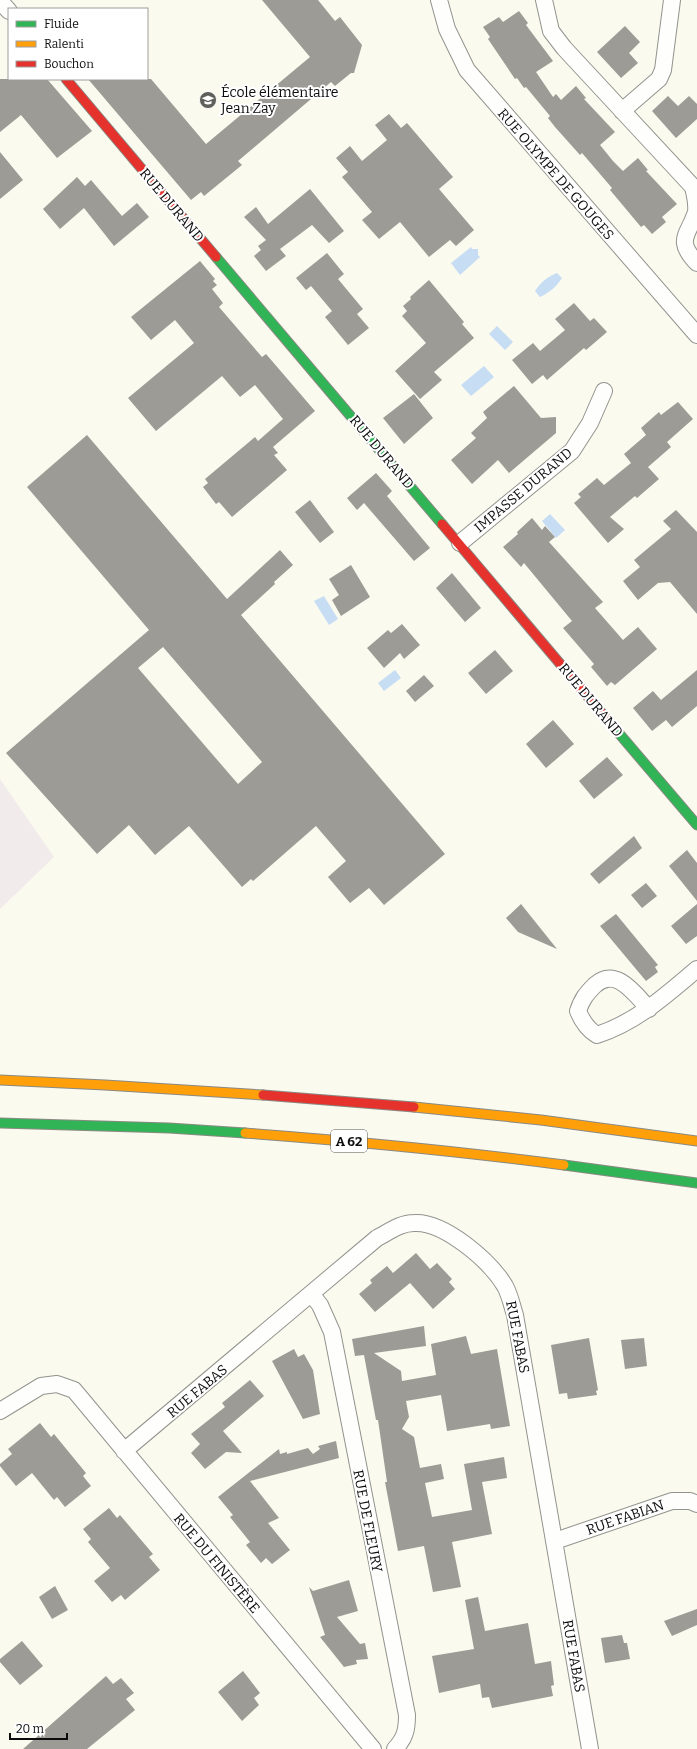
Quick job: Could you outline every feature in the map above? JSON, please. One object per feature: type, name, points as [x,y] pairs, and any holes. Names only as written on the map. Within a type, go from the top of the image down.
[{"type":"main road","name":"RUE DURAND","points":[[67,80],[697,825]]},
{"type":"main road","points":[[0,1080],[181,1088],[377,1103],[524,1117],[697,1141]]},
{"type":"main road","name":"A 62","points":[[0,1123],[169,1128],[336,1140],[503,1157],[697,1183]]},
{"type":"street","name":"RUE OLYMPE DE GOUGES","points":[[440,0],[446,29],[466,70],[697,335]]},
{"type":"street","points":[[544,0],[551,31],[564,48],[693,187],[697,199],[696,211],[685,236],[686,252],[697,263]]},
{"type":"street","points":[[622,111],[659,79],[663,70],[672,0]]},
{"type":"street","points":[[0,1],[8,10]]},
{"type":"street","name":"IMPASSE DURAND","points":[[460,543],[572,451],[590,423],[604,391]]},
{"type":"street","points":[[649,1009],[697,969]]},
{"type":"street","name":"RUE FABAS","points":[[124,1451],[312,1295],[377,1238],[398,1226],[414,1223],[429,1224],[458,1239],[487,1264],[505,1285],[515,1315],[590,1749]]},
{"type":"street","name":"RUE DE FLEURY","points":[[312,1295],[320,1305],[332,1332],[384,1607],[407,1715],[407,1728],[403,1740],[395,1749]]},
{"type":"street","name":"RUE DU FINISTÈRE","points":[[0,1411],[41,1386],[56,1384],[74,1390],[373,1749]]},
{"type":"street","name":"RUE FABIAN","points":[[555,1541],[672,1502],[690,1501],[697,1504]]},
{"type":"shaded area","points":[[0,779],[54,857],[0,909]]},
{"type":"water","points":[[471,247],[472,249],[478,249],[478,255],[480,257],[460,275],[451,263]]},
{"type":"water","points":[[557,273],[562,278],[552,289],[540,297],[535,291],[537,288],[547,278]]},
{"type":"water","points":[[497,326],[513,342],[505,350],[489,334]]},
{"type":"water","points":[[484,366],[494,377],[471,396],[461,385]]},
{"type":"water","points":[[550,514],[565,530],[556,538],[542,521]]},
{"type":"water","points":[[324,596],[338,619],[329,625],[314,601]]},
{"type":"water","points":[[395,670],[401,678],[384,691],[378,683]]},
{"type":"building","points":[[262,0],[318,0],[335,21],[340,17],[362,45],[354,73],[351,73],[335,86],[331,82],[238,161],[242,165],[204,196],[201,192],[191,200],[89,80],[151,79],[206,144],[310,57]]},
{"type":"building","points":[[519,11],[528,23],[526,25],[553,61],[536,72],[553,97],[556,94],[561,100],[576,86],[586,98],[584,99],[615,132],[600,145],[613,161],[623,171],[638,158],[648,170],[646,171],[677,204],[662,217],[666,222],[652,234],[644,225],[641,227],[610,190],[612,188],[582,153],[580,155],[555,127],[548,118],[550,116],[526,87],[524,88],[517,78],[515,79],[488,39],[490,37],[483,27],[499,17],[503,22]]},
{"type":"building","points":[[625,26],[640,42],[629,53],[638,63],[621,78],[597,52]]},
{"type":"building","points":[[0,79],[48,80],[92,131],[57,158],[21,115],[0,132]]},
{"type":"building","points":[[668,96],[678,106],[689,96],[697,104],[697,119],[676,138],[652,111]]},
{"type":"building","points":[[389,114],[401,128],[407,123],[453,177],[439,189],[474,230],[456,246],[450,240],[429,257],[400,222],[379,239],[362,220],[372,212],[342,177],[348,172],[336,158],[350,146],[362,161],[387,140],[375,125]]},
{"type":"building","points":[[0,152],[23,180],[0,199]]},
{"type":"building","points":[[77,177],[85,186],[91,180],[122,216],[137,203],[149,217],[114,246],[84,208],[60,229],[43,209]]},
{"type":"building","points":[[310,189],[344,231],[329,243],[312,225],[280,249],[286,256],[266,271],[254,256],[261,250],[258,246],[266,240],[244,217],[256,207],[268,224]]},
{"type":"building","points":[[327,253],[344,274],[338,279],[363,309],[357,314],[369,328],[348,345],[325,317],[332,311],[311,286],[306,290],[296,278]]},
{"type":"building","points":[[200,261],[215,279],[213,281],[217,285],[212,289],[223,303],[219,307],[262,357],[266,354],[315,411],[273,447],[278,453],[274,455],[287,470],[232,517],[219,502],[216,504],[203,487],[208,483],[205,479],[255,437],[258,441],[283,419],[255,385],[240,397],[222,376],[156,431],[128,398],[194,343],[175,320],[151,340],[131,317]]},
{"type":"building","points":[[429,280],[464,322],[462,324],[474,338],[434,372],[442,380],[420,399],[395,371],[426,343],[402,316],[407,311],[403,306],[411,299],[410,297]]},
{"type":"building","points":[[574,303],[590,321],[594,318],[607,332],[586,350],[584,348],[547,380],[543,375],[532,384],[512,360],[533,343],[540,351],[565,330],[555,319]]},
{"type":"building","points":[[514,386],[541,418],[556,417],[556,433],[509,473],[498,460],[472,484],[451,460],[476,438],[471,433],[487,418],[483,412]]},
{"type":"building","points":[[414,394],[433,418],[404,444],[383,418]]},
{"type":"building","points":[[678,402],[693,419],[667,442],[671,447],[648,467],[659,479],[637,498],[635,496],[610,517],[624,529],[608,543],[574,503],[581,497],[578,494],[597,478],[604,485],[631,463],[624,454],[646,435],[641,428],[659,412],[661,415]]},
{"type":"building","points":[[87,435],[227,599],[280,550],[293,565],[274,582],[275,584],[241,615],[445,854],[384,905],[369,888],[350,903],[328,877],[346,861],[316,826],[253,881],[251,879],[242,887],[189,826],[155,855],[129,825],[97,854],[6,753],[149,630],[27,487]],"holes":[[[163,647],[262,762],[238,784],[138,668]]]},
{"type":"building","points":[[376,473],[392,491],[387,496],[430,548],[414,561],[364,503],[357,510],[347,498]]},
{"type":"building","points":[[310,500],[334,532],[320,543],[295,512]]},
{"type":"building","points":[[676,510],[697,532],[697,614],[670,582],[658,583],[638,600],[623,581],[640,567],[634,560],[671,529],[663,521]]},
{"type":"building","points":[[532,518],[542,530],[545,526],[555,537],[549,542],[603,602],[595,608],[623,640],[638,627],[657,649],[615,685],[611,682],[607,686],[591,667],[594,664],[563,628],[572,621],[524,563],[521,567],[503,547],[518,534],[517,532]]},
{"type":"building","points":[[351,565],[370,597],[341,616],[332,600],[339,595],[329,579]]},
{"type":"building","points":[[452,573],[481,608],[465,622],[436,588]]},
{"type":"building","points":[[402,624],[420,645],[404,659],[400,653],[384,668],[367,648],[388,630],[391,633]]},
{"type":"building","points":[[495,650],[513,671],[486,694],[468,673]]},
{"type":"building","points":[[697,670],[697,706],[672,727],[666,720],[652,731],[633,708],[653,691],[661,700]]},
{"type":"building","points":[[424,675],[434,686],[415,702],[406,691]]},
{"type":"building","points":[[553,720],[574,744],[546,768],[526,744]]},
{"type":"building","points":[[607,757],[623,775],[594,799],[579,781]]},
{"type":"building","points":[[634,836],[642,848],[599,884],[590,874]]},
{"type":"building","points":[[687,850],[697,863],[697,901],[669,866]]},
{"type":"building","points":[[646,883],[657,896],[642,908],[631,895]]},
{"type":"building","points":[[521,904],[557,949],[518,932],[506,918]]},
{"type":"building","points":[[697,904],[697,936],[686,944],[671,926]]},
{"type":"building","points":[[616,914],[658,965],[655,967],[658,972],[646,981],[600,926]]},
{"type":"building","points":[[416,1253],[430,1269],[437,1263],[452,1279],[449,1282],[455,1289],[433,1309],[410,1283],[375,1312],[359,1294],[372,1283],[370,1280],[387,1266],[393,1273]]},
{"type":"building","points":[[424,1326],[426,1346],[374,1353],[401,1371],[402,1381],[436,1375],[431,1344],[466,1336],[471,1354],[497,1349],[510,1426],[491,1429],[490,1424],[447,1431],[441,1395],[406,1401],[409,1417],[402,1429],[414,1437],[420,1468],[441,1464],[444,1479],[425,1483],[432,1517],[472,1510],[464,1464],[504,1457],[507,1478],[482,1482],[492,1534],[452,1542],[461,1587],[433,1592],[424,1546],[398,1551],[385,1482],[387,1482],[378,1420],[376,1420],[364,1355],[355,1356],[352,1339]]},
{"type":"building","points":[[589,1338],[598,1390],[596,1391],[597,1395],[568,1399],[567,1393],[559,1394],[551,1345]]},
{"type":"building","points":[[644,1338],[647,1366],[625,1369],[621,1340]]},
{"type":"building","points":[[294,1349],[298,1357],[304,1354],[313,1370],[320,1414],[303,1419],[272,1361]]},
{"type":"building","points":[[250,1380],[264,1396],[223,1431],[242,1453],[226,1452],[205,1469],[191,1453],[200,1444],[191,1434],[225,1407],[222,1403]]},
{"type":"building","points":[[40,1423],[51,1437],[54,1434],[86,1473],[83,1476],[91,1486],[65,1507],[57,1497],[54,1500],[32,1473],[16,1486],[0,1466],[0,1464],[12,1454],[8,1449]]},
{"type":"building","points":[[336,1441],[339,1458],[250,1481],[279,1518],[268,1523],[290,1550],[272,1564],[266,1558],[261,1563],[246,1545],[250,1542],[230,1517],[233,1515],[218,1497],[279,1449],[280,1454],[287,1452],[287,1454],[308,1448],[313,1454],[320,1449],[318,1446]]},
{"type":"building","points":[[109,1508],[117,1518],[120,1515],[153,1554],[149,1557],[160,1570],[125,1600],[121,1595],[112,1602],[94,1581],[110,1568],[88,1542],[91,1539],[83,1529]]},
{"type":"building","points":[[349,1580],[358,1611],[337,1617],[360,1644],[365,1643],[368,1659],[356,1660],[357,1664],[344,1667],[320,1637],[325,1635],[309,1587],[313,1591]]},
{"type":"building","points":[[55,1586],[68,1610],[52,1619],[39,1597]]},
{"type":"building","points":[[478,1597],[485,1631],[528,1623],[535,1664],[551,1661],[554,1685],[551,1686],[553,1696],[492,1708],[489,1697],[482,1698],[480,1684],[439,1693],[432,1656],[474,1649],[465,1600]]},
{"type":"building","points":[[697,1609],[697,1625],[672,1636],[664,1621]]},
{"type":"building","points":[[622,1635],[624,1643],[627,1643],[630,1659],[605,1663],[601,1638]]},
{"type":"building","points":[[22,1641],[43,1666],[20,1685],[0,1662],[0,1659]]},
{"type":"building","points":[[243,1671],[260,1693],[254,1698],[259,1705],[242,1721],[218,1692]]},
{"type":"building","points":[[106,1676],[113,1684],[121,1678],[134,1693],[126,1699],[135,1710],[87,1749],[23,1749]]},
{"type":"traffic: fast","points":[[216,257],[442,524]]},
{"type":"traffic: fast","points":[[611,724],[697,825]]},
{"type":"traffic: fast","points":[[0,1123],[169,1128],[245,1133]]},
{"type":"traffic: fast","points":[[564,1165],[697,1183]]},
{"type":"traffic: slow","points":[[0,1080],[263,1095]]},
{"type":"traffic: slow","points":[[414,1107],[541,1120],[697,1141]]},
{"type":"traffic: slow","points":[[245,1133],[405,1147],[564,1165]]},
{"type":"traffic: jam","points":[[67,80],[216,257]]},
{"type":"traffic: jam","points":[[442,524],[611,724]]},
{"type":"traffic: jam","points":[[263,1095],[414,1107]]},
{"type":"place","name":"École élémentaire Jean Zay","points":[[208,100]]}]
